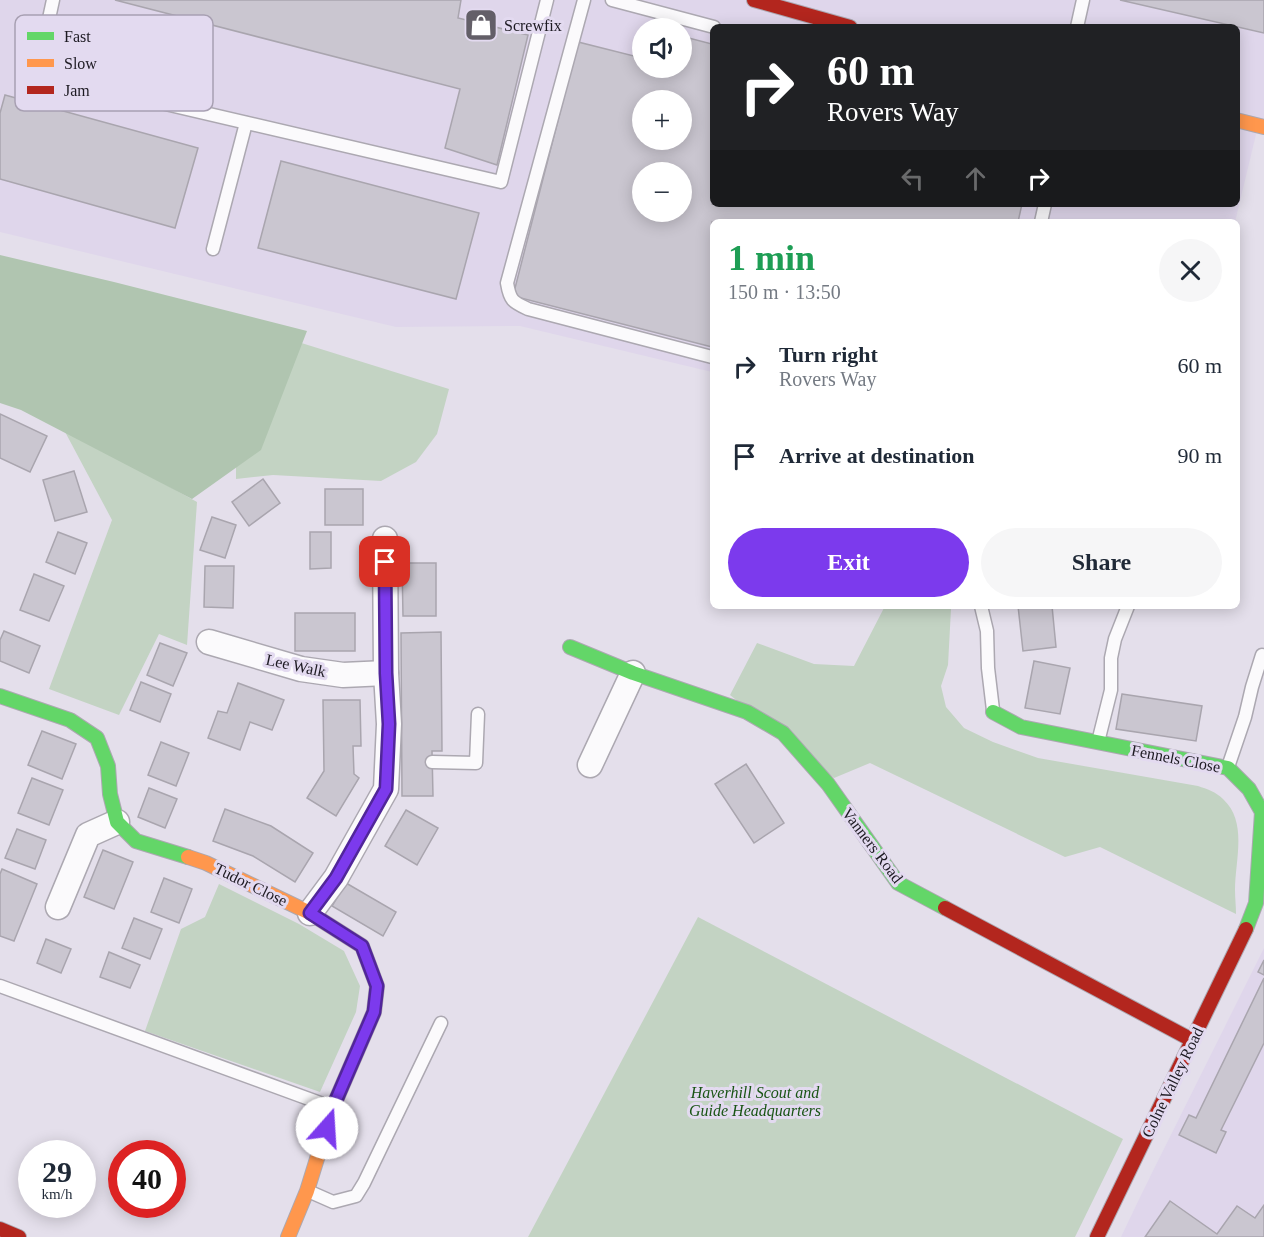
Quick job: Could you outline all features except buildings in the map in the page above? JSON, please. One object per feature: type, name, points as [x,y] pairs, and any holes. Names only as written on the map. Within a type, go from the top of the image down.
[{"type":"street","points":[[754,0],[812,12],[842,24]]},
{"type":"street","points":[[1240,121],[1264,127]]},
{"type":"street","points":[[310,913],[336,878],[386,789],[394,762],[386,673],[385,539]]},
{"type":"street","name":"Lee Walk","points":[[209,642],[301,669],[344,675],[386,673]]},
{"type":"street","name":"Vanners Road","points":[[570,647],[633,673],[747,712],[783,733],[828,783],[898,883],[1192,1040]]},
{"type":"street","points":[[590,765],[633,673]]},
{"type":"street","points":[[0,696],[70,720],[97,738],[108,766],[110,794],[117,822],[88,835],[58,907]]},
{"type":"street","name":"Fennels Close","points":[[993,712],[1021,727],[1228,768],[1249,789],[1262,812],[1257,903],[1247,927]]},
{"type":"street","name":"Tudor Close","points":[[117,822],[136,841],[206,863],[310,913],[362,946],[377,986],[374,1012],[333,1107],[307,1191],[288,1237]]},
{"type":"street","name":"Colne Valley Road","points":[[1097,1237],[1247,927]]},
{"type":"street","points":[[0,1229],[19,1237]]},
{"type":"lane","points":[[49,15],[52,0]]},
{"type":"lane","points":[[195,111],[501,182],[547,0]]},
{"type":"lane","points":[[584,0],[507,283],[509,295],[514,303],[528,309],[710,356]]},
{"type":"lane","points":[[612,0],[710,26]]},
{"type":"lane","points":[[1078,24],[1083,0]]},
{"type":"lane","points":[[213,249],[246,123]]},
{"type":"lane","points":[[982,609],[987,631],[993,712]]},
{"type":"lane","points":[[1098,743],[1111,690],[1111,658],[1115,639],[1127,609]]},
{"type":"lane","points":[[1228,768],[1262,655]]},
{"type":"lane","points":[[432,762],[476,763],[478,714]]},
{"type":"lane","points":[[1257,903],[1264,891]]},
{"type":"lane","points":[[0,986],[333,1107]]},
{"type":"lane","points":[[307,1191],[333,1202],[356,1196],[441,1023]]},
{"type":"shaded area","points":[[0,0],[1264,0],[1264,127],[1258,126],[1240,201],[1240,24],[710,24],[710,207],[1239,207],[1236,219],[710,219],[710,372],[520,326],[396,327],[0,232]]},
{"type":"shaded area","points":[[1264,948],[1264,1237],[1121,1237],[1143,1191]]},
{"type":"green space","points":[[0,255],[307,331],[261,450],[192,499],[21,410],[0,403]]},
{"type":"green space","points":[[295,341],[449,389],[437,434],[416,462],[381,481],[273,475],[236,479],[236,461]]},
{"type":"green space","points":[[63,428],[197,502],[187,645],[159,634],[119,715],[49,689],[112,520]]},
{"type":"green space","points":[[883,609],[951,609],[948,665],[941,686],[946,707],[964,728],[993,742],[1038,758],[1198,786],[1220,797],[1231,808],[1238,830],[1236,914],[1100,847],[1065,857],[870,763],[834,778],[730,695],[757,643],[814,664],[854,666]]},
{"type":"green space","points":[[219,884],[299,924],[344,951],[360,986],[356,1012],[320,1092],[145,1031],[181,929],[205,917]]},
{"type":"green space","name":"Haverhill Scout and Guide Headquarters","points":[[698,917],[1123,1139],[1075,1237],[528,1237]]},
{"type":"traffic: fast","points":[[570,647],[633,673],[747,712],[783,733],[828,784],[898,883],[945,908]]},
{"type":"traffic: fast","points":[[0,696],[70,720],[97,738],[108,766],[110,794],[117,822],[136,841],[188,857]]},
{"type":"traffic: fast","points":[[993,712],[1021,727],[1228,768],[1249,789],[1262,812],[1256,903],[1246,929]]},
{"type":"traffic: slow","points":[[1240,121],[1264,127]]},
{"type":"traffic: slow","points":[[188,857],[206,863],[310,913],[362,946],[377,986],[374,1012],[333,1107],[307,1191],[288,1237]]},
{"type":"traffic: jam","points":[[754,0],[839,24]]},
{"type":"traffic: jam","points":[[945,908],[1192,1040]]},
{"type":"traffic: jam","points":[[1097,1237],[1246,929]]},
{"type":"traffic: jam","points":[[0,1229],[19,1237]]},
{"type":"place","name":"Screwfix","points":[[481,25]]},
{"type":"route","points":[[327,1128],[333,1107],[374,1012],[377,986],[362,946],[310,913],[336,878],[386,789],[389,724],[385,562]]}]
